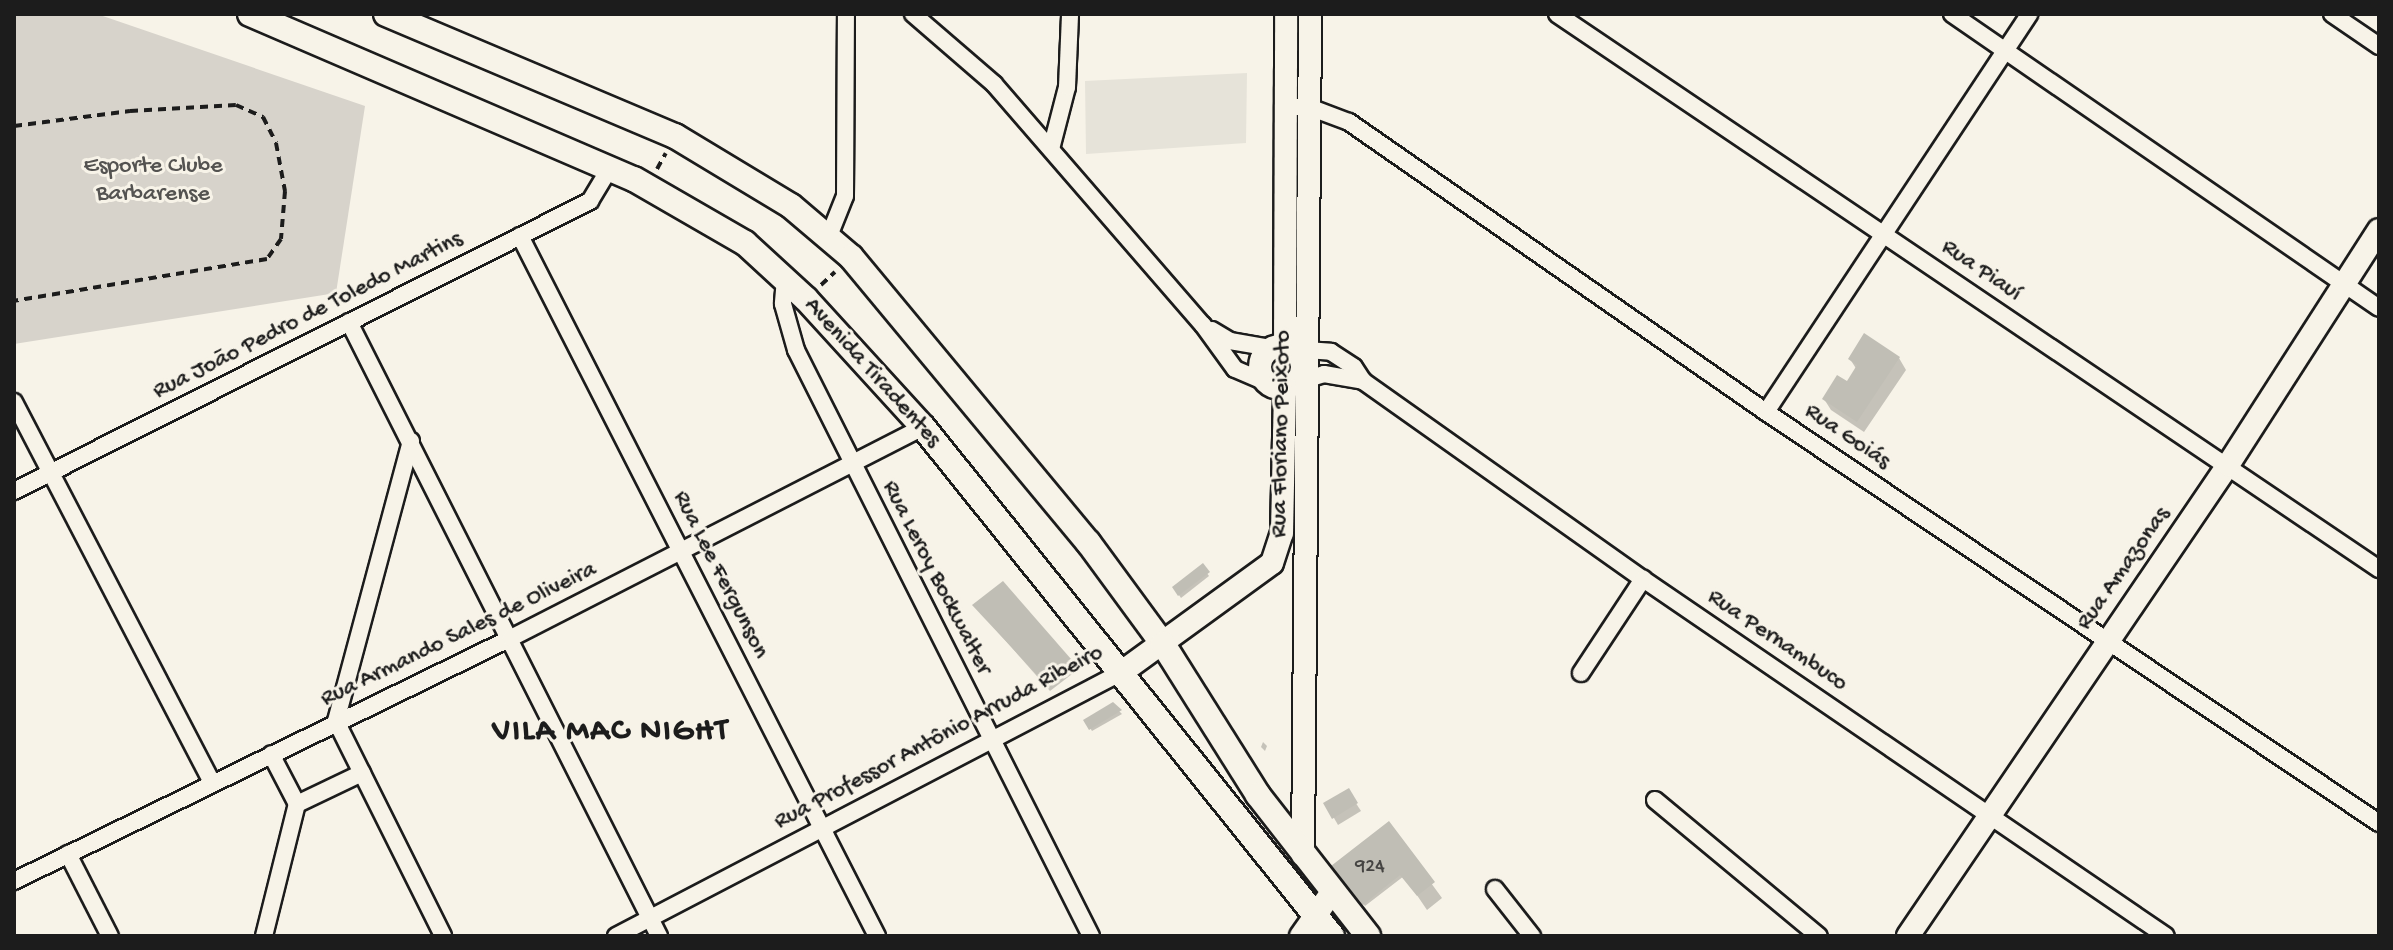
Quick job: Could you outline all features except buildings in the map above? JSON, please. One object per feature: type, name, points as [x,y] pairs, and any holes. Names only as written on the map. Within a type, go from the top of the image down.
[{"type":"main road","name":"Avenida Tiradentes","points":[[250,14],[610,168],[648,186],[745,243],[806,299],[923,427],[1332,936]]},
{"type":"main road","points":[[386,14],[675,136],[751,178],[829,236],[851,257],[976,403],[1163,644],[1303,855],[1368,936]]},
{"type":"main road","name":"Rua Floriano Peixoto","points":[[1286,14],[1290,383],[1305,585],[1303,855]]},
{"type":"main road","name":"Rua Floriano Peixoto","points":[[1289,348],[1309,107],[1310,14]]},
{"type":"main road","name":"Rua Amazonas","points":[[1908,936],[2106,640],[2228,465],[2379,230]]},
{"type":"main road","points":[[1289,348],[1260,366],[1290,383]]},
{"type":"main road","name":"Rua Floriano Peixoto","points":[[1272,563],[1282,533],[1290,383]]},
{"type":"main road","points":[[1272,563],[1305,585]]},
{"type":"main road","name":"Rua Professor Antônio Arruda Ribeiro","points":[[1122,672],[1272,563]]},
{"type":"main road","points":[[1301,936],[1332,892]]},
{"type":"street","points":[[829,236],[845,196],[846,14]]},
{"type":"street","points":[[913,14],[994,84],[1203,325],[1235,369],[1290,383]]},
{"type":"street","points":[[1051,149],[1067,87],[1070,14]]},
{"type":"street","name":"Rua Piauí","points":[[1557,14],[2379,569]]},
{"type":"street","points":[[1952,14],[2379,308]]},
{"type":"street","points":[[1766,412],[2029,14]]},
{"type":"street","points":[[2332,14],[2379,46]]},
{"type":"street","name":"Rua Goiás","points":[[1285,107],[1309,107],[1349,122],[1766,412],[2379,823]]},
{"type":"street","name":"Rua João Pedro de Toledo Martins","points":[[14,491],[590,201],[610,168]]},
{"type":"street","name":"Rua Lee Fergunson","points":[[520,236],[877,936]]},
{"type":"street","name":"Rua Leroy Bockwalter","points":[[785,279],[783,304],[796,350],[851,465],[1091,936]]},
{"type":"street","points":[[349,322],[659,936]]},
{"type":"street","name":"Rua Pernambuco","points":[[1203,325],[1230,341],[1331,352],[1354,367],[1363,381],[1643,579],[2166,936]]},
{"type":"street","name":"Rua Pernambuco","points":[[1290,383],[1324,374],[1363,381]]},
{"type":"street","points":[[14,402],[212,782]]},
{"type":"street","name":"Rua Armando Sales de Oliveira","points":[[14,881],[511,638],[923,427]]},
{"type":"street","points":[[411,441],[336,721],[443,936]]},
{"type":"street","points":[[1581,673],[1643,579]]},
{"type":"street","name":"Rua Professor Antônio Arruda Ribeiro","points":[[616,936],[1122,672]]},
{"type":"street","points":[[264,936],[297,804],[271,754]]},
{"type":"street","points":[[297,804],[362,773]]},
{"type":"street","points":[[1655,800],[1819,936]]},
{"type":"street","points":[[68,854],[110,936]]},
{"type":"street","points":[[1495,889],[1532,936]]},
{"type":"path","points":[[14,126],[130,111],[236,105],[263,117],[276,143],[285,191],[281,239],[267,259],[14,301]]},
{"type":"path","points":[[648,186],[675,136]]},
{"type":"path","points":[[806,299],[851,257]]},
{"type":"shaded area","points":[[1247,73],[1246,143],[1086,154],[1085,81]]},
{"type":"green space","name":"Esporte Clube Barbarense","points":[[14,14],[97,14],[365,106],[336,293],[14,344]]},
{"type":"district","name":"VILA MAC NIGHT","points":[[611,732]]}]
